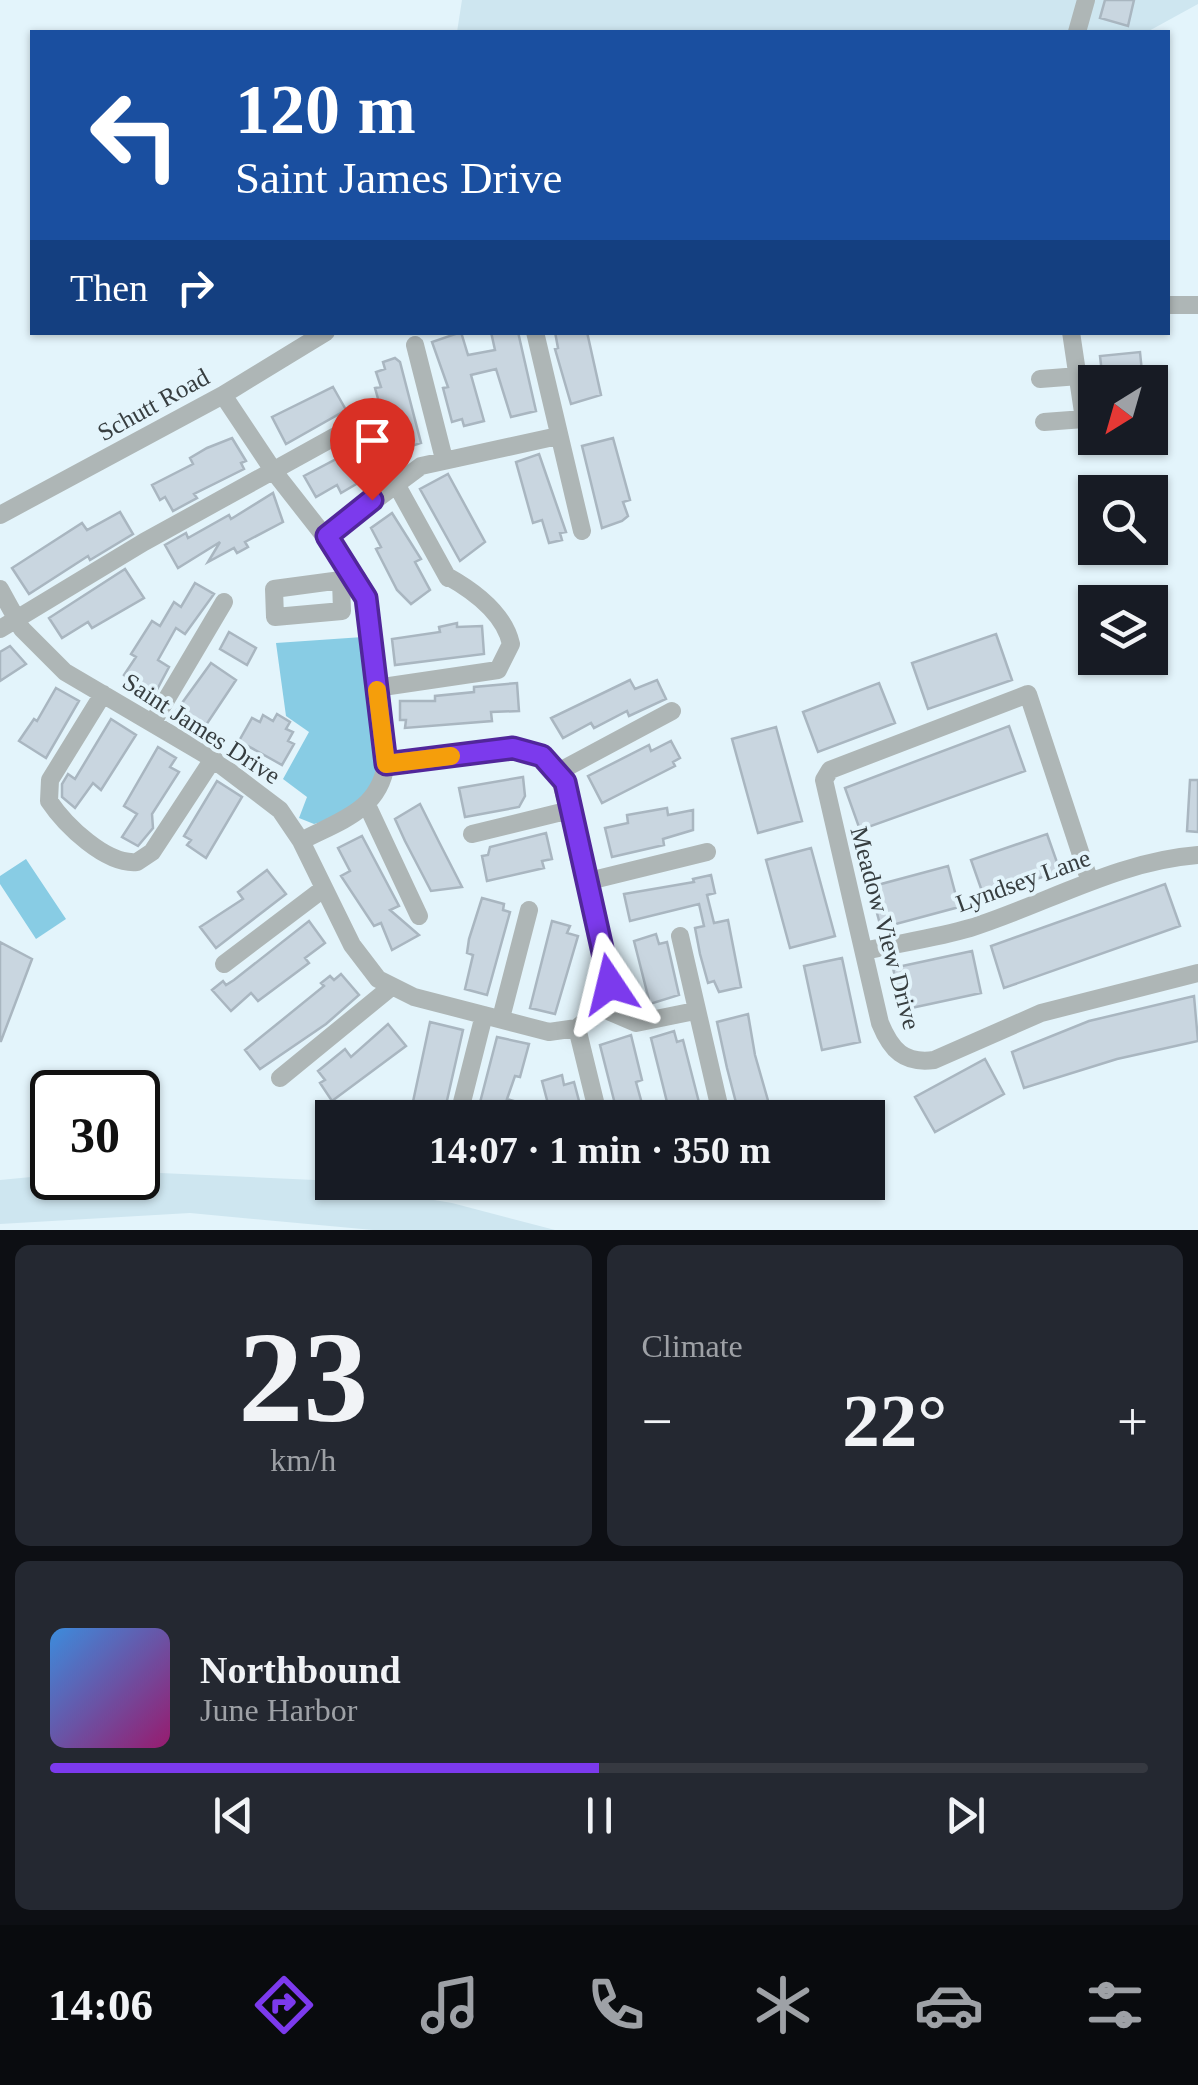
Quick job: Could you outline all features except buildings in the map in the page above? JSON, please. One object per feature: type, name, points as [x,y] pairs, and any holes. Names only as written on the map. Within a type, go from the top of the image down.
[{"type":"street","points":[[1078,30],[1086,0]]},
{"type":"street","points":[[1170,305],[1198,305]]},
{"type":"street","name":"Schutt Road","points":[[0,514],[223,395],[321,335]]},
{"type":"street","points":[[536,335],[582,531]]},
{"type":"street","points":[[1072,335],[1078,371]]},
{"type":"street","points":[[415,345],[444,459]]},
{"type":"street","points":[[1040,379],[1078,376]]},
{"type":"street","points":[[223,395],[275,474],[327,536],[366,598],[386,764],[382,784],[368,807],[301,841]]},
{"type":"street","points":[[1044,422],[1078,419]]},
{"type":"street","points":[[8,624],[144,542],[275,474],[354,426]]},
{"type":"street","points":[[327,536],[421,466],[558,436]]},
{"type":"street","points":[[376,688],[498,670],[511,644],[508,632],[482,600],[448,577],[395,482]]},
{"type":"street","name":"Saint James Drive","points":[[0,590],[8,624],[48,658],[213,760],[280,810],[301,841],[352,945],[390,988]]},
{"type":"street","points":[[342,598],[366,598]]},
{"type":"street","points":[[152,722],[224,602]]},
{"type":"street","points":[[103,694],[50,780],[49,802],[58,816],[117,859],[137,862],[161,841],[213,760]]},
{"type":"street","name":"Meadow View Drive","points":[[1090,882],[1028,694],[830,770],[824,792],[888,1042],[916,1063],[934,1060],[1041,1013],[1198,974]]},
{"type":"street","points":[[558,772],[672,711]]},
{"type":"street","points":[[280,1078],[390,988],[549,1032],[577,1028],[601,1008],[610,984],[570,810],[558,772],[542,756],[513,748],[386,764]]},
{"type":"street","points":[[368,807],[420,916]]},
{"type":"street","points":[[472,834],[570,810]]},
{"type":"street","points":[[589,881],[707,852]]},
{"type":"street","name":"Lyndsey Lane","points":[[864,951],[969,928],[1090,882],[1176,857],[1198,855]]},
{"type":"street","points":[[224,964],[323,889]]},
{"type":"street","points":[[464,1100],[529,910]]},
{"type":"street","points":[[680,936],[717,1100]]},
{"type":"street","points":[[601,1008],[636,1023],[695,1011]]},
{"type":"street","points":[[577,1028],[595,1100]]},
{"type":"shaded area","points":[[462,0],[1198,0],[1198,4],[1151,30],[457,30]]},
{"type":"shaded area","points":[[363,637],[376,777],[364,799],[314,824],[299,818],[307,797],[283,779],[309,732],[286,716],[276,643]]},
{"type":"shaded area","points":[[26,859],[66,919],[36,939],[0,884],[0,876]]},
{"type":"shaded area","points":[[160,1173],[315,1180],[315,1200],[434,1200],[555,1230],[373,1230],[190,1213],[0,1224],[0,1180],[30,1177],[30,1200],[160,1200]]},
{"type":"slow traffic","points":[[377,690],[386,764],[451,756]]},
{"type":"route","points":[[372,500],[327,536],[366,598],[386,764],[513,748],[542,756],[565,782],[610,984]]}]
